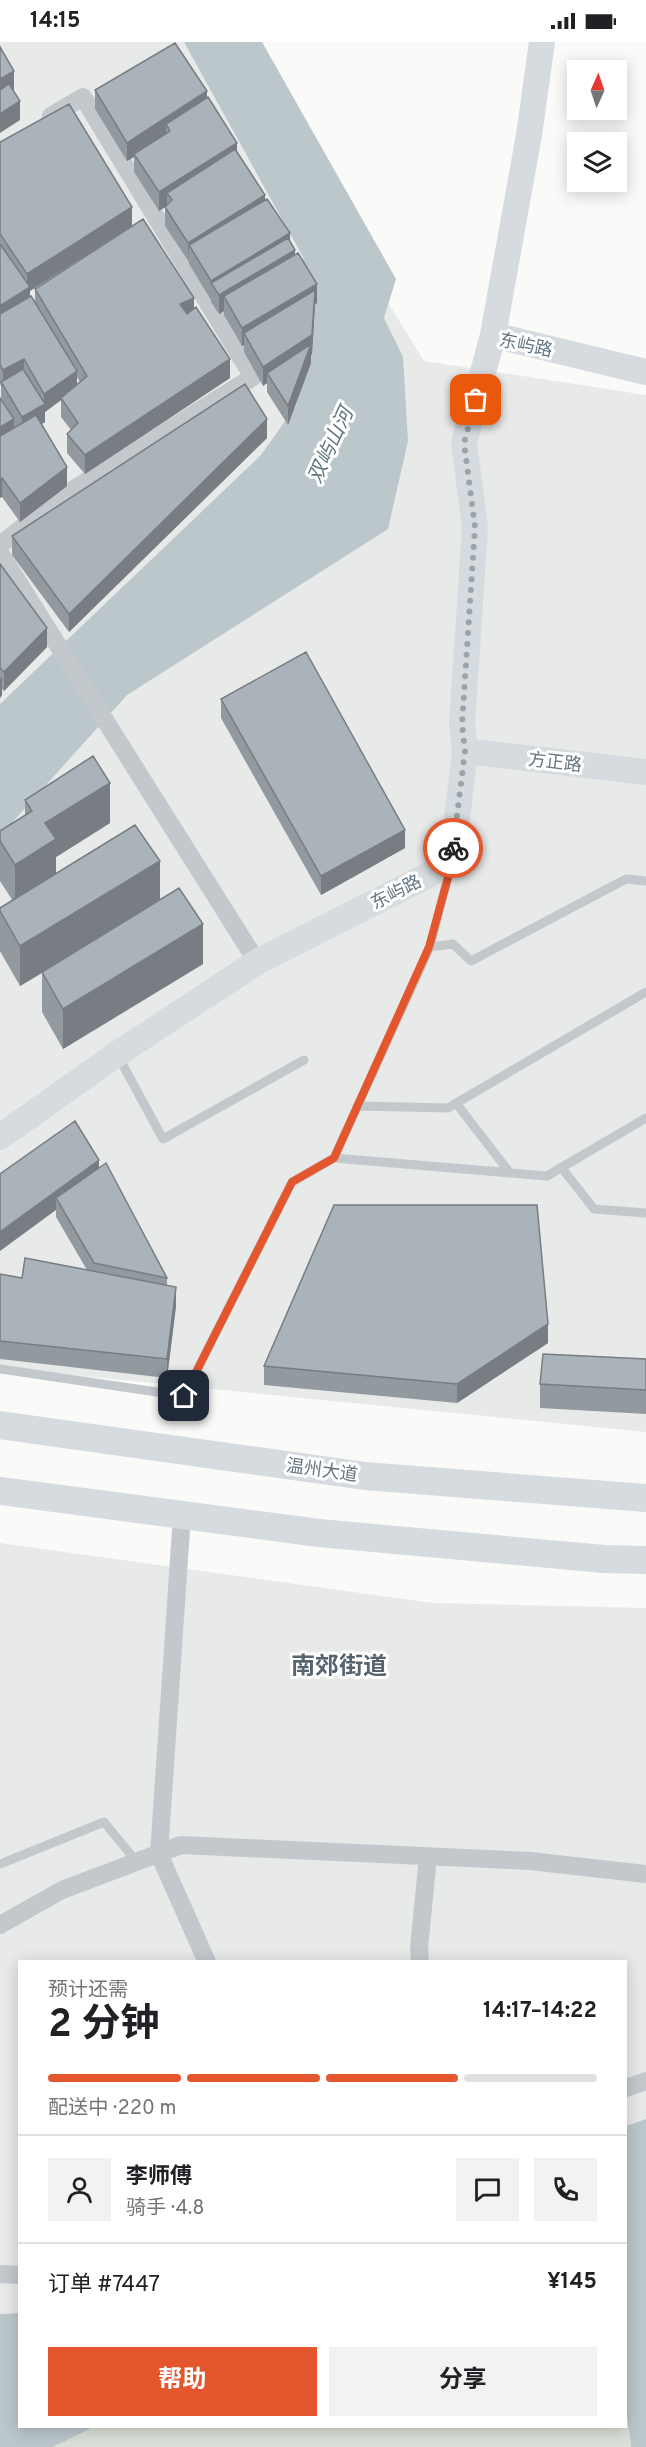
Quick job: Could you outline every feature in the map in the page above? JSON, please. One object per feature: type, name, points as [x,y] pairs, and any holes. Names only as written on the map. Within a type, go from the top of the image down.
[{"type":"main road","name":"温州大道","points":[[0,1425],[365,1476],[646,1498]]},
{"type":"main road","points":[[0,1491],[319,1533],[646,1560]]},
{"type":"street","points":[[493,335],[530,135],[542,42]]},
{"type":"street","points":[[0,545],[60,498],[253,377],[83,98],[37,124]]},
{"type":"street","name":"东屿路","points":[[0,1137],[117,1054],[257,962],[452,863],[465,751],[462,724],[475,527],[464,443],[493,335],[646,372]]},
{"type":"street","points":[[0,553],[257,962]]},
{"type":"street","name":"方正路","points":[[465,751],[646,772]]},
{"type":"street","points":[[182,1515],[159,1854],[206,1960]]},
{"type":"street","points":[[0,1925],[62,1890],[181,1845],[530,1861],[646,1874]]},
{"type":"street","points":[[420,1960],[428,1856]]},
{"type":"street","points":[[627,2088],[646,2081]]},
{"type":"street","points":[[0,2274],[18,2275]]},
{"type":"lane","points":[[334,1158],[429,947],[452,863]]},
{"type":"lane","points":[[429,947],[453,944],[471,961],[626,879],[646,881]]},
{"type":"lane","points":[[357,1106],[448,1108],[646,992]]},
{"type":"lane","points":[[117,1054],[164,1139],[304,1060]]},
{"type":"lane","points":[[456,1103],[510,1173]]},
{"type":"lane","points":[[0,1369],[184,1396],[292,1182],[334,1158],[547,1176],[646,1118]]},
{"type":"lane","points":[[561,1167],[594,1209],[646,1213]]},
{"type":"lane","points":[[0,1864],[104,1822],[137,1862]]},
{"type":"shaded area","points":[[0,42],[228,42],[424,361],[646,395],[646,1432],[0,1368]]},
{"type":"shaded area","points":[[0,1543],[433,1603],[646,1608],[646,2119],[627,2126],[627,1960],[18,1960],[18,2313],[0,2314]]},
{"type":"shaded area","points":[[627,2416],[631,2447],[53,2447],[92,2428],[627,2428]]},
{"type":"water","name":"双屿山河","points":[[184,42],[262,42],[396,279],[384,318],[403,357],[408,441],[388,529],[127,695],[0,836],[0,704],[261,455],[296,406],[307,329],[303,257]]},
{"type":"water","points":[[646,2119],[646,2447],[631,2447],[627,2416],[627,2126]]},
{"type":"water","points":[[18,2313],[18,2428],[92,2428],[53,2447],[0,2447],[0,2314]]},
{"type":"building","points":[[175,43],[207,91],[127,143],[95,90]]},
{"type":"building","points":[[0,47],[14,71],[0,79]]},
{"type":"building","points":[[9,84],[20,101],[0,114],[0,90]]},
{"type":"building","points":[[208,97],[237,143],[159,192],[134,154],[170,131],[166,124]]},
{"type":"building","points":[[69,104],[132,207],[27,274],[0,234],[0,142]]},
{"type":"building","points":[[235,149],[265,195],[188,243],[165,207],[172,200],[167,193]]},
{"type":"building","points":[[267,199],[290,233],[211,281],[189,245]]},
{"type":"building","points":[[143,219],[194,298],[180,304],[187,314],[196,307],[230,359],[85,455],[67,434],[78,423],[61,398],[87,376],[35,289]]},
{"type":"building","points":[[288,238],[295,250],[219,295],[211,283]]},
{"type":"building","points":[[0,244],[30,287],[0,306]]},
{"type":"building","points":[[298,253],[317,284],[242,328],[224,296]]},
{"type":"building","points":[[315,290],[312,335],[263,367],[244,333]]},
{"type":"building","points":[[31,296],[77,371],[44,394],[24,359],[3,370],[0,365],[0,314]]},
{"type":"building","points":[[311,344],[288,406],[267,373]]},
{"type":"building","points":[[23,369],[45,404],[22,417],[1,382]]},
{"type":"building","points":[[245,384],[267,419],[69,614],[12,536]]},
{"type":"building","points":[[0,398],[14,419],[0,427]]},
{"type":"building","points":[[36,415],[67,467],[20,503],[2,478],[0,479],[0,436]]},
{"type":"building","points":[[0,564],[47,628],[4,672],[0,668]]},
{"type":"building","points":[[306,652],[405,830],[321,876],[221,699]]},
{"type":"building","points":[[93,756],[110,783],[45,823],[56,839],[15,865],[0,841],[0,831],[32,811],[25,800]]},
{"type":"building","points":[[135,825],[160,861],[20,946],[0,908]]},
{"type":"building","points":[[179,888],[203,924],[63,1009],[42,972]]},
{"type":"building","points":[[75,1121],[99,1160],[0,1232],[0,1174]]},
{"type":"building","points":[[106,1163],[167,1278],[94,1263],[56,1198]]},
{"type":"building","points":[[334,1205],[537,1205],[548,1324],[457,1384],[264,1366]]},
{"type":"building","points":[[25,1258],[176,1287],[167,1359],[0,1341],[0,1274],[22,1278]]},
{"type":"building","points":[[543,1354],[646,1359],[646,1390],[540,1384]]},
{"type":"way so far","points":[[453,848],[465,751],[462,724],[475,527],[464,443],[476,400]]},
{"type":"district","name":"南郊街道","points":[[339,1666]]},
{"type":"route","points":[[184,1396],[292,1182],[334,1158],[429,947],[452,863],[453,848]]}]
